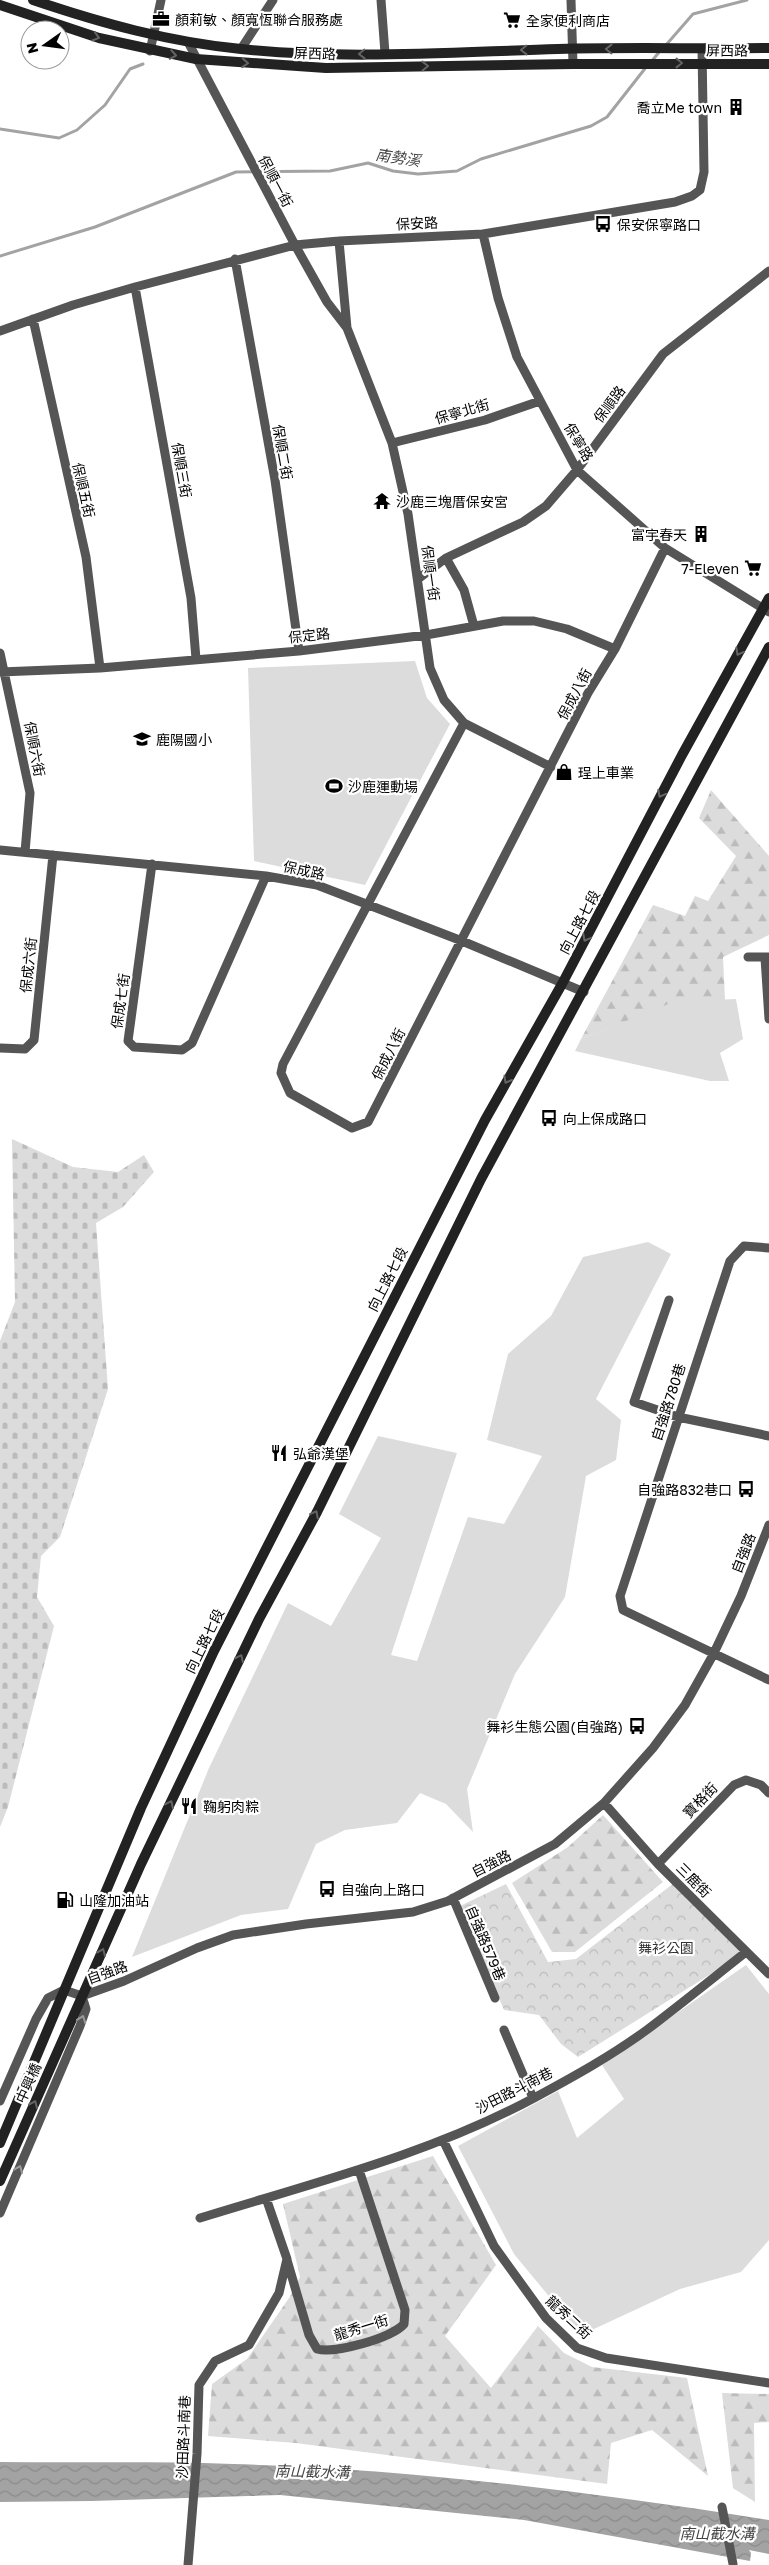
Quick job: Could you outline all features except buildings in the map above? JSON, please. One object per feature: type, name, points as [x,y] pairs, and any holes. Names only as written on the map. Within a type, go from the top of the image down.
[{"type":"main road","name":"屏西路","points":[[32,0],[98,22],[153,36],[241,49],[315,54],[573,48],[646,50],[769,48]]},
{"type":"main road","name":"屏西路","points":[[0,5],[99,38],[150,51],[196,59],[326,68],[573,64],[769,64]]},
{"type":"main road","name":"向上路七段","points":[[64,1990],[141,1808],[214,1651],[484,1120],[562,984],[682,755],[766,611],[769,598]]},
{"type":"main road","points":[[82,1996],[141,1864],[259,1618],[316,1512],[481,1179],[584,992],[769,647]]},
{"type":"main road","name":"中興橋","points":[[0,2143],[64,1990]]},
{"type":"main road","name":"中興橋","points":[[0,2181],[82,1996]]},
{"type":"street","points":[[150,51],[161,0]]},
{"type":"street","points":[[241,49],[273,0]]},
{"type":"street","points":[[381,0],[385,53]]},
{"type":"street","points":[[571,0],[573,64]]},
{"type":"street","name":"保順一街","points":[[188,42],[295,245],[327,302],[347,328]]},
{"type":"street","name":"保安路","points":[[0,331],[135,287],[235,259],[295,245],[483,234],[675,202],[692,196],[700,190],[704,172],[704,63],[702,49]]},
{"type":"street","name":"保寧路","points":[[483,234],[498,298],[517,357],[577,470],[665,548],[766,611]]},
{"type":"street","name":"保順一街","points":[[339,241],[347,328],[392,443],[408,514],[430,668],[444,700],[464,723],[552,768]]},
{"type":"street","name":"保順二街","points":[[235,259],[277,497],[299,651]]},
{"type":"street","name":"保順路","points":[[418,580],[446,558],[523,522],[546,506],[577,470],[664,354],[769,271]]},
{"type":"street","name":"保順三街","points":[[135,287],[191,598],[196,659]]},
{"type":"street","name":"保順五街","points":[[32,319],[86,557],[100,668]]},
{"type":"street","name":"保寧北街","points":[[392,443],[485,420],[540,401]]},
{"type":"street","name":"保成八街","points":[[464,723],[283,1064],[281,1073],[290,1093],[352,1128],[368,1122],[552,768],[588,693],[615,649],[665,548]]},
{"type":"street","points":[[446,558],[464,590],[474,626]]},
{"type":"street","name":"保定路","points":[[2,672],[100,668],[299,651],[426,635],[503,621],[534,620],[567,629],[615,649]]},
{"type":"street","name":"保順六街","points":[[0,653],[2,672],[30,793],[25,852]]},
{"type":"street","name":"保成路","points":[[0,850],[266,876],[317,885],[462,941],[584,992]]},
{"type":"street","name":"保成六街","points":[[0,1048],[25,1049],[34,1040],[53,856]]},
{"type":"street","name":"保成七街","points":[[152,864],[128,1041],[134,1047],[182,1050],[192,1043],[266,876]]},
{"type":"street","points":[[748,957],[767,958],[769,1019]]},
{"type":"street","name":"自強路780巷","points":[[713,1655],[624,1610],[620,1596],[730,1261],[744,1246],[769,1248]]},
{"type":"street","points":[[669,1300],[634,1402],[678,1417],[769,1436]]},
{"type":"street","name":"自強路","points":[[64,1990],[82,1996],[124,1981],[197,1948],[233,1935],[306,1924],[413,1912],[453,1898],[555,1844],[604,1802],[653,1748],[684,1705],[713,1655],[755,1564],[769,1525]]},
{"type":"street","points":[[713,1655],[769,1680]]},
{"type":"street","name":"寶格街","points":[[658,1864],[734,1785],[746,1780],[761,1785],[769,1793]]},
{"type":"street","name":"三鹿街","points":[[604,1802],[658,1864],[769,1974]]},
{"type":"street","name":"自強路579巷","points":[[453,1898],[494,1998]]},
{"type":"street","name":"沙田路斗南巷","points":[[200,2218],[359,2170],[443,2140],[533,2098],[615,2051],[647,2030],[746,1952]]},
{"type":"street","points":[[0,2101],[48,1998],[64,1990]]},
{"type":"street","points":[[0,2214],[80,2026],[86,2009],[82,1996]]},
{"type":"street","points":[[504,2030],[533,2098]]},
{"type":"street","name":"龍秀二街","points":[[443,2140],[494,2246],[546,2318],[577,2348],[606,2358],[769,2383]]},
{"type":"street","name":"龍秀一街","points":[[287,2259],[309,2334],[317,2349],[333,2351],[393,2333],[404,2324],[405,2310],[359,2170]]},
{"type":"street","points":[[266,2198],[287,2259]]},
{"type":"street","name":"沙田路斗南巷","points":[[188,2565],[194,2504],[199,2385],[215,2361],[248,2344],[279,2293],[287,2259]]},
{"type":"street","points":[[722,2507],[733,2564]]},
{"type":"green space","name":"沙鹿運動場","points":[[415,661],[427,698],[450,724],[365,885],[254,861],[248,668]]},
{"type":"green space","points":[[711,790],[769,856],[769,935],[723,957],[725,1000],[671,1003],[581,1039],[653,905],[685,916],[695,896],[708,901],[736,856],[699,818]]},
{"type":"green space","points":[[736,999],[743,1039],[720,1053],[729,1081],[710,1081],[575,1051],[581,1039],[671,1002]]},
{"type":"green space","points":[[12,1139],[73,1167],[118,1172],[144,1155],[154,1172],[123,1207],[96,1223],[108,1389],[60,1537],[41,1556],[37,1597],[54,1626],[8,1807],[0,1827],[0,1341],[15,1302]]},
{"type":"green space","points":[[648,1242],[671,1254],[596,1399],[621,1420],[616,1460],[586,1476],[565,1597],[515,1674],[467,1789],[473,1832],[446,1804],[420,1793],[397,1823],[345,1830],[316,1844],[288,1909],[241,1915],[132,1957],[209,1768],[288,1603],[331,1626],[381,1538],[339,1514],[378,1436],[457,1453],[391,1655],[417,1661],[468,1517],[504,1524],[542,1456],[487,1440],[508,1354],[551,1316],[583,1257]]},
{"type":"green space","points":[[603,1815],[663,1882],[575,1952],[552,1952],[512,1883],[568,1847]]},
{"type":"green space","name":"舞衫公園","points":[[674,1883],[746,1952],[578,2057],[561,2044],[539,2015],[504,2010],[460,1906],[506,1884],[548,1962],[576,1959]]},
{"type":"green space","points":[[746,1965],[769,1994],[769,2240],[741,2272],[680,2289],[581,2335],[514,2254],[458,2146],[558,2091],[577,2138],[624,2099],[602,2065]]},
{"type":"green space","points":[[433,2156],[496,2265],[445,2336],[491,2388],[538,2326],[564,2353],[592,2367],[687,2378],[708,2476],[652,2430],[611,2443],[607,2484],[296,2443],[208,2436],[212,2384],[247,2359],[289,2298],[300,2277],[283,2204]]},
{"type":"green space","points":[[722,2393],[769,2394],[769,2422],[754,2423],[755,2502],[733,2488]]},
{"type":"water","name":"南山截水溝","points":[[0,2462],[175,2463],[300,2467],[435,2477],[569,2491],[769,2520],[769,2554],[749,2550],[751,2553],[750,2561],[524,2520],[280,2495],[0,2502]]},
{"type":"waterway","name":"南勢溪","points":[[666,45],[693,14],[747,0]]},
{"type":"waterway","name":"南勢溪","points":[[651,62],[660,51]]},
{"type":"waterway","points":[[0,129],[59,138],[77,130],[105,105],[130,69],[143,64]]},
{"type":"waterway","name":"南勢溪","points":[[0,256],[95,227],[236,172],[330,171],[368,163],[393,171],[418,174],[457,171],[481,159],[591,126],[607,117],[647,66]]},
{"type":"place","name":"顏莉敏、顏寬恆聯合服務處","points":[[161,19]]},
{"type":"place","name":"全家便利商店","points":[[512,20]]},
{"type":"place","name":"喬立Me town","points":[[736,107]]},
{"type":"place","name":"保安保寧路口","points":[[603,224]]},
{"type":"place","name":"沙鹿三塊厝保安宮","points":[[382,501]]},
{"type":"place","name":"富宇春天","points":[[701,534]]},
{"type":"place","name":"7-Eleven","points":[[753,568]]},
{"type":"place","name":"鹿陽國小","points":[[142,739]]},
{"type":"place","name":"珵上車業","points":[[564,772]]},
{"type":"place","name":"沙鹿運動場","points":[[334,786]]},
{"type":"place","name":"向上保成路口","points":[[549,1118]]},
{"type":"place","name":"弘爺漢堡","points":[[279,1453]]},
{"type":"place","name":"自強路832巷口","points":[[746,1489]]},
{"type":"place","name":"舞衫生態公園(自強路)","points":[[637,1726]]},
{"type":"place","name":"鞠躬肉粽","points":[[189,1806]]},
{"type":"place","name":"自強向上路口","points":[[327,1889]]},
{"type":"place","name":"山隆加油站","points":[[65,1900]]}]
